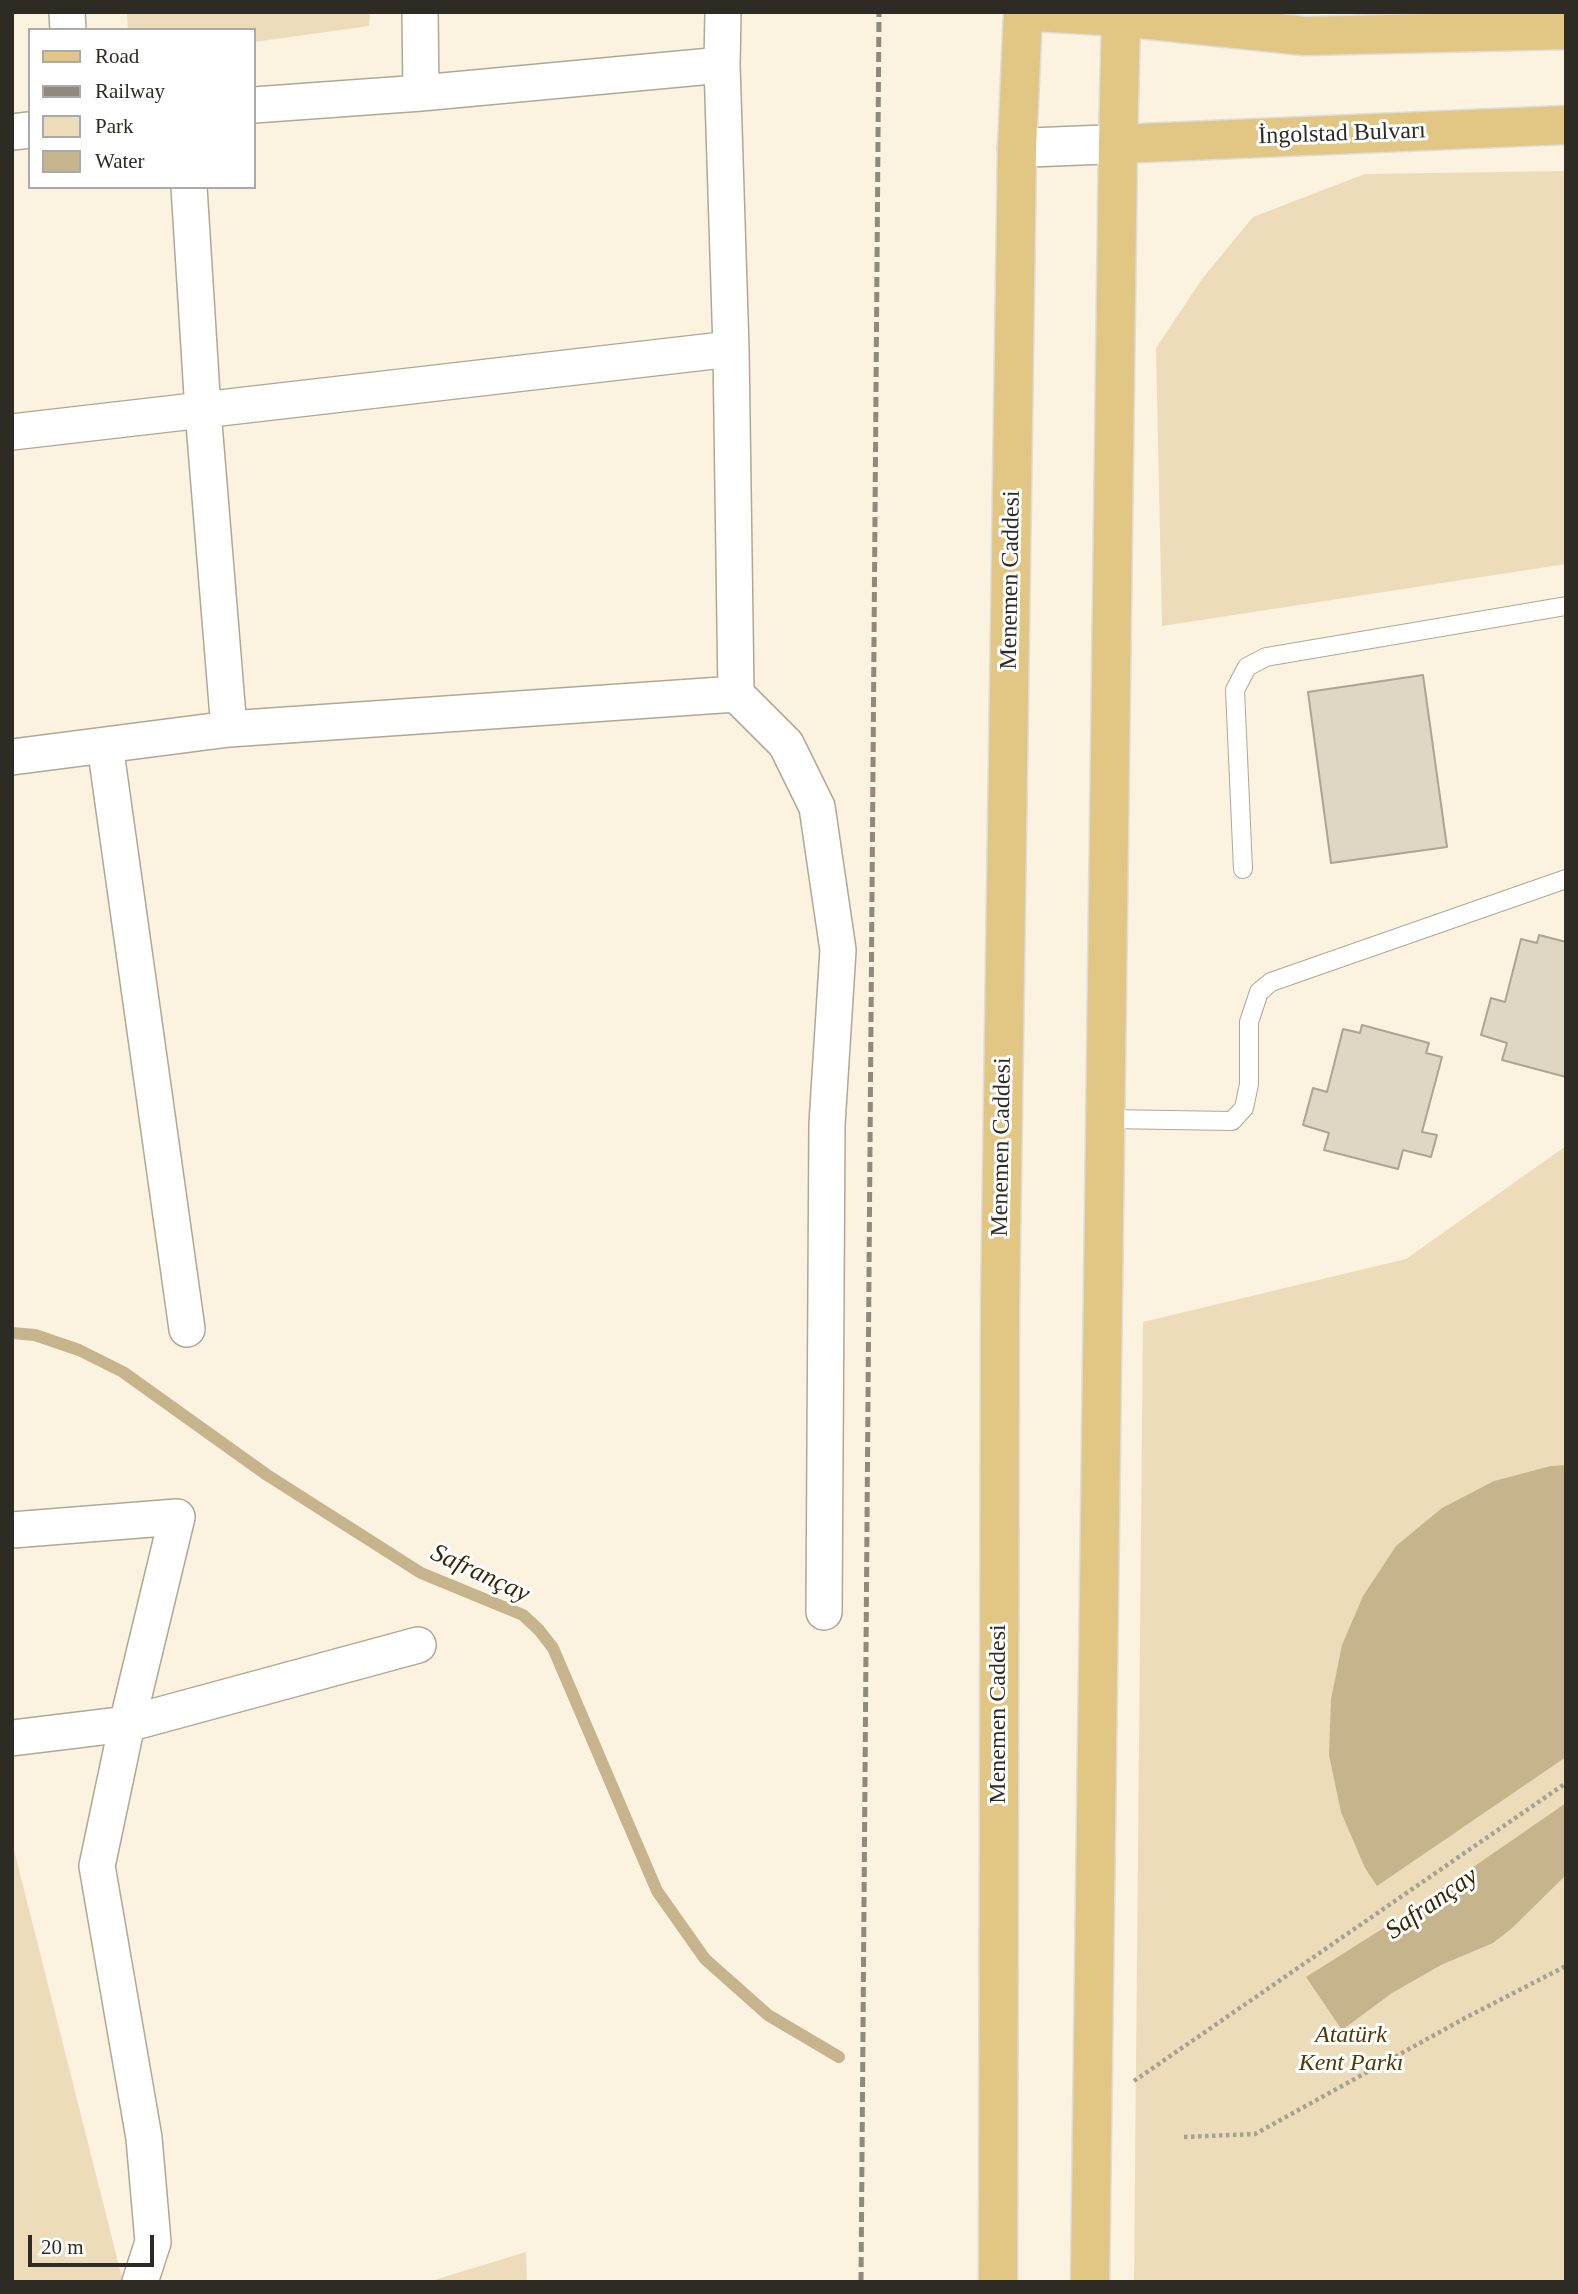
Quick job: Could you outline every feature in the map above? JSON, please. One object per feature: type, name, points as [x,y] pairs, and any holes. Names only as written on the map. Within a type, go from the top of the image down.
[{"type":"main road","name":"Menemen Caddesi","points":[[998,2282],[1000,1307],[1017,148],[1023,12]]},
{"type":"main road","points":[[1037,12],[1121,15],[1305,36],[1566,30]]},
{"type":"main road","points":[[1090,2282],[1121,15]]},
{"type":"main road","name":"İngolstad Bulvarı","points":[[1118,144],[1566,125]]},
{"type":"main road","points":[[1017,148],[1118,144]]},
{"type":"street","points":[[420,12],[421,93]]},
{"type":"street","points":[[723,12],[736,695],[786,744],[817,807],[838,950],[827,1124],[824,1612]]},
{"type":"street","points":[[256,105],[421,93],[722,65]]},
{"type":"street","points":[[189,189],[203,411],[229,729]]},
{"type":"street","points":[[12,432],[731,349]]},
{"type":"street","points":[[12,757],[229,729],[736,695]]},
{"type":"street","points":[[105,745],[187,1329]]},
{"type":"street","points":[[12,1530],[177,1517],[127,1724],[97,1866],[144,2138],[153,2242],[140,2282]]},
{"type":"street","points":[[12,1738],[127,1724],[418,1645]]},
{"type":"lane","points":[[1243,869],[1235,690],[1247,667],[1266,657],[1566,606]]},
{"type":"lane","points":[[1105,1119],[1233,1121],[1244,1108],[1249,1084],[1249,1022],[1259,992],[1271,982],[1566,879]]},
{"type":"path","points":[[1093,2110],[1566,1783]]},
{"type":"path","points":[[1184,2137],[1255,2134],[1467,2017],[1566,1966]]},
{"type":"green space","points":[[127,12],[370,12],[369,26],[256,42],[256,28],[128,28]]},
{"type":"green space","points":[[1566,171],[1566,564],[1162,626],[1156,348],[1202,279],[1253,217],[1365,174]]},
{"type":"green space","name":"Atatürk Kent Parkı","points":[[1566,1146],[1566,2282],[1134,2282],[1143,1322],[1406,1259]]},
{"type":"green space","points":[[12,1842],[122,2278],[125,2282],[12,2282]]},
{"type":"green space","points":[[526,2252],[527,2282],[428,2282]]},
{"type":"water","points":[[1566,1465],[1566,1757],[1377,1886],[1365,1868],[1341,1812],[1329,1755],[1331,1699],[1342,1645],[1363,1596],[1396,1546],[1442,1508],[1494,1481],[1551,1466]]},
{"type":"water","points":[[1566,1803],[1566,1875],[1493,1943],[1441,1965],[1392,1993],[1342,2030],[1306,1977],[1398,1919]]},
{"type":"building","points":[[1423,675],[1447,847],[1331,863],[1308,692]]},
{"type":"building","points":[[1539,935],[1566,942],[1566,1077],[1502,1060],[1507,1043],[1481,1035],[1491,998],[1505,1002],[1521,939],[1537,943]]},
{"type":"building","points":[[1362,1025],[1429,1043],[1426,1053],[1442,1057],[1422,1132],[1437,1135],[1431,1157],[1403,1150],[1398,1169],[1324,1150],[1329,1133],[1303,1125],[1313,1088],[1327,1092],[1343,1029],[1360,1033]]},
{"type":"waterway","name":"Safrançay","points":[[12,1333],[35,1335],[79,1350],[123,1372],[267,1475],[421,1573],[523,1615],[553,1648],[657,1891],[705,1959],[768,2015],[839,2057]]},
{"type":"railway","points":[[861,2282],[879,12]]}]
